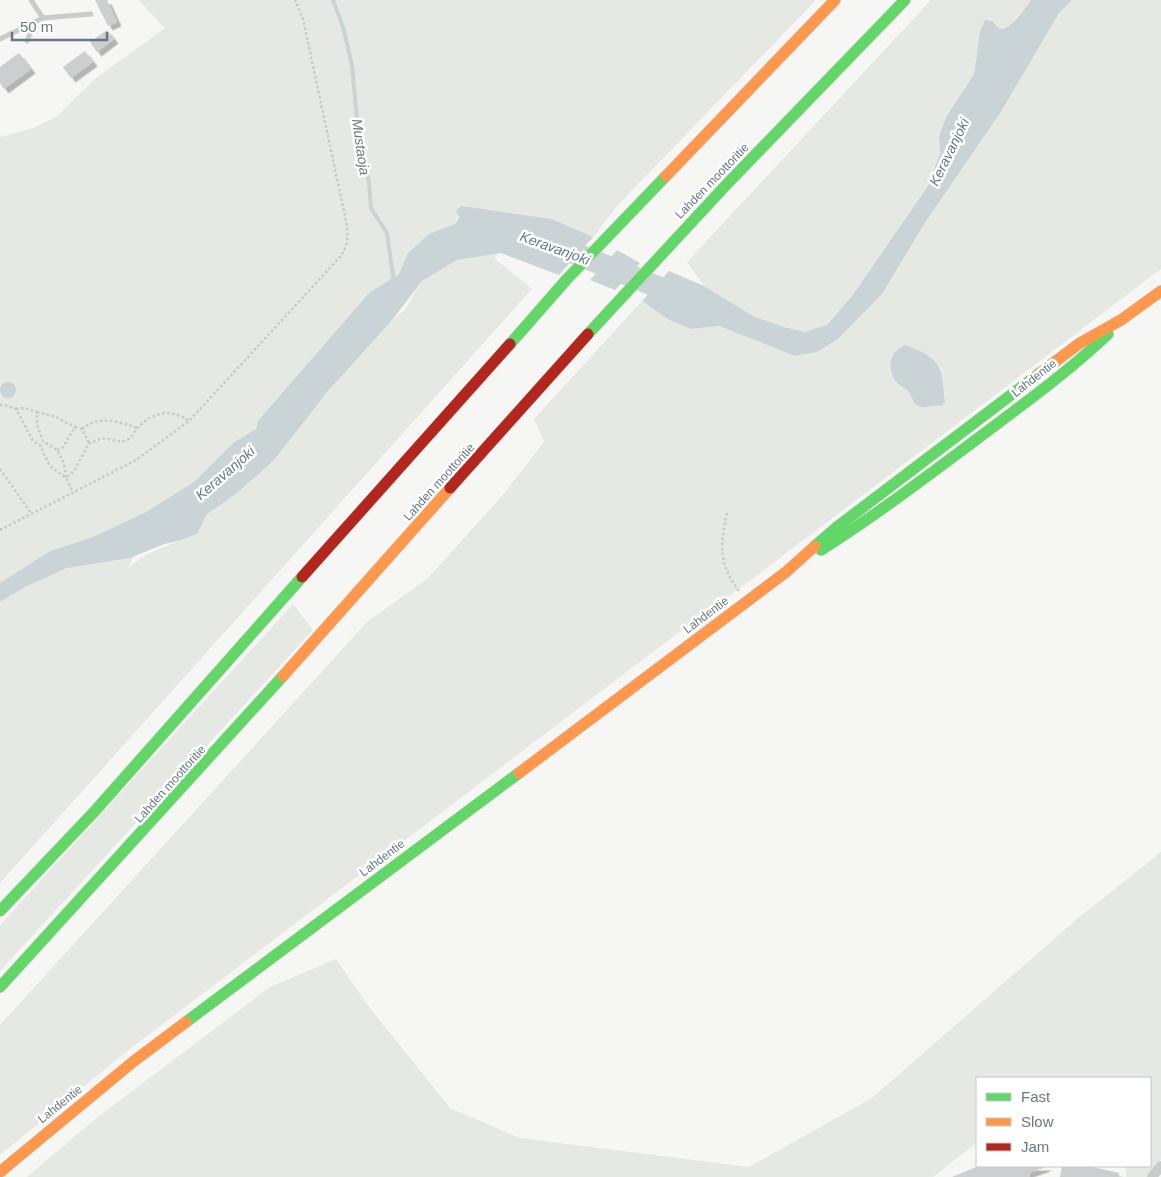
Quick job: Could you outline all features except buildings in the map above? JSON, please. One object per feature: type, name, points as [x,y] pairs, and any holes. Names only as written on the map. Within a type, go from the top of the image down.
[{"type":"main road","points":[[0,912],[94,812],[567,279],[835,0]]},
{"type":"main road","name":"Lahden moottoritie","points":[[0,987],[119,862],[663,253],[905,0]]},
{"type":"main road","name":"Lahdentie","points":[[0,1172],[134,1061],[786,572],[837,527],[935,452],[1080,343],[1121,320],[1161,291]]},
{"type":"main road","name":"Lahdentie","points":[[786,572],[843,537],[944,464],[1088,354],[1121,320]]},
{"type":"street","points":[[935,452],[944,464]]},
{"type":"street","points":[[1152,1177],[1161,1166]]},
{"type":"lane","points":[[30,0],[43,18]]},
{"type":"lane","points":[[0,39],[43,18],[91,14]]},
{"type":"lane","points":[[27,41],[34,22]]},
{"type":"path","points":[[0,530],[136,460],[190,420],[341,256],[347,246],[349,235],[343,206],[303,19],[295,0]]},
{"type":"path","points":[[0,405],[16,409],[24,408],[82,429],[89,443]]},
{"type":"path","points":[[16,409],[33,441],[40,444],[50,466],[55,472],[66,478]]},
{"type":"path","points":[[37,412],[36,425],[46,443],[57,450],[64,463],[66,478],[73,492]]},
{"type":"path","points":[[66,478],[74,471],[89,443],[101,438],[118,442],[129,439],[137,428],[164,412],[180,414],[190,420]]},
{"type":"path","points":[[82,429],[88,424],[101,420],[119,422],[137,428]]},
{"type":"path","points":[[57,450],[63,447],[75,427]]},
{"type":"path","points":[[43,451],[46,443]]},
{"type":"path","points":[[0,469],[31,513]]},
{"type":"path","points":[[727,513],[720,545],[721,556],[727,572],[746,602]]},
{"type":"shaded area","points":[[138,0],[816,0],[617,206],[591,240],[552,219],[462,206],[455,224],[429,234],[408,253],[399,274],[369,293],[259,421],[256,429],[233,443],[194,482],[146,512],[93,537],[50,551],[0,583],[0,137],[33,128],[56,117],[95,79],[165,28]]},
{"type":"shaded area","points":[[931,0],[1031,0],[1010,26],[976,58],[974,74],[946,117],[939,136],[940,152],[928,186],[852,296],[827,325],[805,332],[753,316],[704,286],[687,262]]},
{"type":"shaded area","points":[[1059,0],[1161,0],[1161,269],[126,1052],[0,1155],[0,1025],[367,622],[427,579],[502,496],[544,442],[534,419],[642,301],[669,320],[691,329],[719,326],[795,356],[817,352],[839,338],[882,294]]},
{"type":"shaded area","points":[[499,253],[494,258],[532,289],[0,883],[0,602],[25,587],[67,568],[133,557],[128,568],[147,554],[197,534],[207,514],[236,494],[273,461],[288,439],[380,330],[404,311],[422,281],[457,260]]},
{"type":"shaded area","points":[[293,604],[313,630],[0,971],[0,925]]},
{"type":"shaded area","points":[[1161,852],[1161,1159],[1149,1177],[1126,1177],[1125,1167],[1151,1167],[1151,1077],[976,1077],[976,1143],[933,1177],[27,1177],[94,1120],[270,987],[336,959],[369,1007],[450,1108],[520,1138],[749,1167],[872,1098],[1077,919]]},
{"type":"water","points":[[1031,0],[1072,0],[1059,13],[1000,113],[926,221],[882,294],[839,338],[817,352],[795,356],[719,326],[691,329],[669,320],[642,301],[669,271],[704,286],[753,316],[784,327],[805,332],[827,325],[852,296],[928,186],[940,153],[939,136],[946,117],[974,74],[980,32],[985,20],[992,21],[1001,29],[1005,29],[1018,18]]},
{"type":"water","points":[[462,206],[552,219],[593,237],[559,275],[501,253],[457,260],[422,281],[393,319],[328,391],[273,461],[236,494],[207,514],[197,534],[164,544],[130,558],[67,568],[25,587],[0,602],[0,583],[50,551],[93,537],[146,512],[194,482],[233,443],[256,429],[258,421],[369,293],[399,274],[408,253],[429,234],[455,224],[459,218],[456,210]]},
{"type":"water","points":[[617,250],[640,263],[615,290],[590,280]]},
{"type":"water","points":[[906,345],[928,356],[938,366],[943,381],[945,403],[941,406],[918,406],[914,403],[909,392],[895,380],[891,369],[891,359],[897,350]]},
{"type":"water","points":[[8,382],[14,384],[16,390],[14,396],[8,398],[2,396],[0,390],[2,384]]},
{"type":"pier","points":[[616,248],[619,248],[588,282],[588,279]]},
{"type":"pier","points":[[667,269],[670,269],[640,303],[640,300]]},
{"type":"waterway","name":"Mustaoja","points":[[333,0],[343,27],[352,65],[358,131],[369,182],[371,208],[387,233],[394,283]]},
{"type":"waterway","name":"Keravanjoki","points":[[569,251],[683,297]]},
{"type":"traffic: fast","points":[[588,334],[727,184],[905,0]]},
{"type":"traffic: fast","points":[[510,344],[567,279],[666,176]]},
{"type":"traffic: fast","points":[[821,550],[861,524],[1011,414],[1108,334]]},
{"type":"traffic: fast","points":[[815,546],[837,527],[1032,379]]},
{"type":"traffic: fast","points":[[0,911],[94,812],[302,577]]},
{"type":"traffic: fast","points":[[0,987],[283,676]]},
{"type":"traffic: fast","points":[[186,1022],[519,773]]},
{"type":"traffic: slow","points":[[666,176],[835,0]]},
{"type":"traffic: slow","points":[[1032,379],[1080,343],[1121,320],[1161,291]]},
{"type":"traffic: slow","points":[[283,676],[450,488]]},
{"type":"traffic: slow","points":[[519,773],[786,572],[815,546]]},
{"type":"traffic: slow","points":[[0,1172],[134,1061],[186,1022]]},
{"type":"traffic: jam","points":[[450,488],[588,334]]},
{"type":"traffic: jam","points":[[302,577],[510,344]]}]
